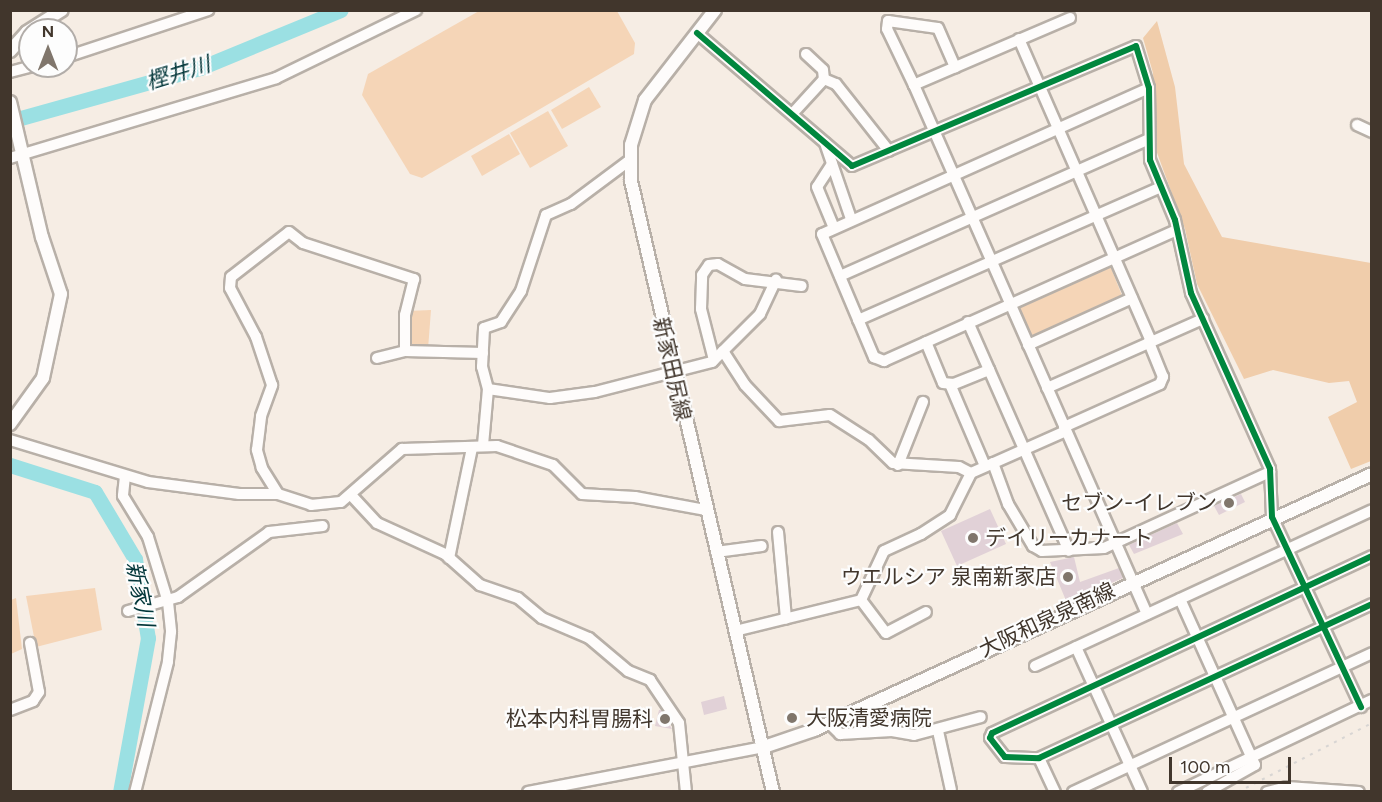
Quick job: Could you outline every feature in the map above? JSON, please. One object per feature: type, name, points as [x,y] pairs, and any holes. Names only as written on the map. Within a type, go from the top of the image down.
[{"type":"main road","points":[[13,45],[62,10]]},
{"type":"main road","name":"新家田尻線","points":[[715,10],[645,100],[634,130],[630,160],[639,232],[764,747]]},
{"type":"main road","points":[[10,102],[18,155],[61,294],[44,378],[10,424]]},
{"type":"main road","name":"大阪和泉泉南線","points":[[764,747],[829,723],[1132,580],[1371,474]]},
{"type":"main road","points":[[764,747],[773,792]]},
{"type":"street","points":[[78,53],[208,10]]},
{"type":"street","points":[[18,155],[276,78],[416,10]]},
{"type":"street","points":[[914,85],[1070,18]]},
{"type":"street","points":[[955,67],[938,28],[888,21],[887,29],[914,85],[1146,614]]},
{"type":"street","points":[[697,33],[793,113],[852,166]]},
{"type":"street","points":[[735,631],[861,600],[884,551],[921,534],[950,514],[971,473],[1160,384],[1163,377],[1150,342],[1020,39]]},
{"type":"street","points":[[836,175],[852,166],[1134,45],[1149,88],[1147,140],[1177,230],[1186,277],[1270,472],[1272,517],[1361,707]]},
{"type":"street","points":[[793,113],[824,79],[824,70],[806,54]]},
{"type":"street","points":[[824,79],[836,84],[889,151]]},
{"type":"street","points":[[1149,88],[851,219],[822,234],[874,357],[884,361],[1177,230]]},
{"type":"street","points":[[1357,125],[1371,132]]},
{"type":"street","points":[[824,140],[851,219]]},
{"type":"street","points":[[840,276],[1147,140]]},
{"type":"street","points":[[483,445],[488,389],[483,353],[484,328],[501,322],[521,291],[546,215],[571,204],[630,160]]},
{"type":"street","points":[[832,164],[817,187],[834,228]]},
{"type":"street","points":[[858,320],[1161,187]]},
{"type":"street","points":[[278,494],[258,461],[261,416],[272,385],[256,337],[230,288],[231,277],[290,232],[303,243],[414,279],[405,315],[405,351]]},
{"type":"street","points":[[714,360],[701,309],[705,268],[718,264],[745,279],[776,280],[802,286]]},
{"type":"street","points":[[488,389],[550,398],[674,374],[714,360],[760,314],[776,280]]},
{"type":"street","points":[[1028,345],[1132,298]]},
{"type":"street","points":[[1047,388],[1203,319]]},
{"type":"street","points":[[969,322],[1069,551]]},
{"type":"street","points":[[926,342],[943,383],[950,384],[989,370]]},
{"type":"street","points":[[377,358],[405,351],[483,353]]},
{"type":"street","points":[[723,351],[745,385],[779,421],[830,416],[898,465],[947,466],[971,473]]},
{"type":"street","points":[[950,384],[1008,504],[1033,546],[1069,551],[1116,543],[1270,472]]},
{"type":"street","points":[[898,465],[923,402]]},
{"type":"street","points":[[10,440],[125,476],[199,490],[278,494],[311,505],[341,502],[402,448],[472,448],[483,445],[553,465],[582,494],[595,498],[635,496],[705,510]]},
{"type":"street","points":[[449,558],[472,448]]},
{"type":"street","points":[[125,476],[123,496],[148,537],[168,602],[171,648],[135,792]]},
{"type":"street","points":[[351,495],[377,523],[449,558],[480,585],[518,598],[542,618],[589,638],[628,671],[650,680],[679,723],[681,764],[686,792]]},
{"type":"street","points":[[1035,666],[1371,510]]},
{"type":"street","points":[[128,611],[168,602],[270,532],[323,526]]},
{"type":"street","points":[[778,532],[786,620]]},
{"type":"street","points":[[716,552],[762,546]]},
{"type":"street","points":[[1371,556],[992,733],[1001,755],[1039,758],[1371,604]]},
{"type":"street","points":[[1180,599],[1255,765],[1207,792]]},
{"type":"street","points":[[861,600],[886,633],[926,612]]},
{"type":"street","points":[[10,710],[33,701],[39,692],[30,643]]},
{"type":"street","points":[[1076,647],[1142,792]]},
{"type":"street","points":[[1073,792],[1371,653]]},
{"type":"street","points":[[1178,792],[1361,707],[1371,699]]},
{"type":"street","points":[[829,723],[840,734],[938,731],[981,717]]},
{"type":"street","points":[[938,731],[951,790]]},
{"type":"street","points":[[528,792],[764,747]]},
{"type":"street","points":[[1039,758],[1055,792]]},
{"type":"street","points":[[1267,792],[1287,787],[1359,792]]},
{"type":"shaded area","points":[[479,11],[617,11],[635,43],[634,54],[422,178],[410,174],[362,95],[368,74]]},
{"type":"shaded area","points":[[1157,21],[1175,87],[1184,164],[1222,237],[1371,263],[1371,461],[1351,469],[1328,417],[1357,402],[1349,381],[1329,383],[1273,370],[1244,379],[1197,284],[1185,229],[1156,150],[1153,73],[1143,38]]},
{"type":"shaded area","points":[[589,87],[601,107],[562,129],[551,110]]},
{"type":"shaded area","points":[[548,111],[568,146],[530,168],[510,133]]},
{"type":"shaded area","points":[[509,134],[520,154],[482,176],[471,156]]},
{"type":"shaded area","points":[[1109,263],[1123,298],[1030,342],[1014,305]]},
{"type":"shaded area","points":[[431,310],[428,349],[407,347],[408,311]]},
{"type":"shaded area","points":[[95,588],[102,630],[36,647],[26,596]]},
{"type":"shaded area","points":[[16,598],[22,649],[11,654],[11,600]]},
{"type":"building","name":"セブン-イレブン","points":[[1241,494],[1245,502],[1219,515],[1214,506]]},
{"type":"building","name":"デイリーカナート","points":[[990,509],[1006,544],[957,566],[941,531]]},
{"type":"building","points":[[1177,523],[1183,534],[1134,554],[1129,545]]},
{"type":"building","name":"ウエルシア 泉南新家店","points":[[1074,557],[1080,582],[1119,568],[1123,578],[1086,594],[1085,590],[1067,603],[1050,562]]},
{"type":"building","points":[[724,696],[727,709],[704,715],[701,702]]},
{"type":"building","name":"松本内科胃腸科","points":[[659,710],[661,710],[672,729],[655,726]]},
{"type":"waterway","name":"樫井川","points":[[10,121],[200,68],[341,10]]},
{"type":"waterway","name":"新家川","points":[[10,465],[95,492],[135,559],[148,638],[120,792]]},
{"type":"railway","points":[[1238,792],[1372,723]]},
{"type":"cycle path","points":[[697,33],[852,166],[1136,46],[1149,88],[1150,160],[1175,220],[1191,293],[1270,469],[1272,517],[1361,707]]},
{"type":"cycle path","points":[[1372,556],[992,733],[990,738],[1005,757],[1039,758],[1372,604]]},
{"type":"place","name":"セブン-イレブン","points":[[1229,503]]},
{"type":"place","name":"デイリーカナート","points":[[973,538]]},
{"type":"place","name":"ウエルシア 泉南新家店","points":[[1068,577]]},
{"type":"place","name":"大阪清愛病院","points":[[792,718]]},
{"type":"place","name":"松本内科胃腸科","points":[[665,719]]}]
